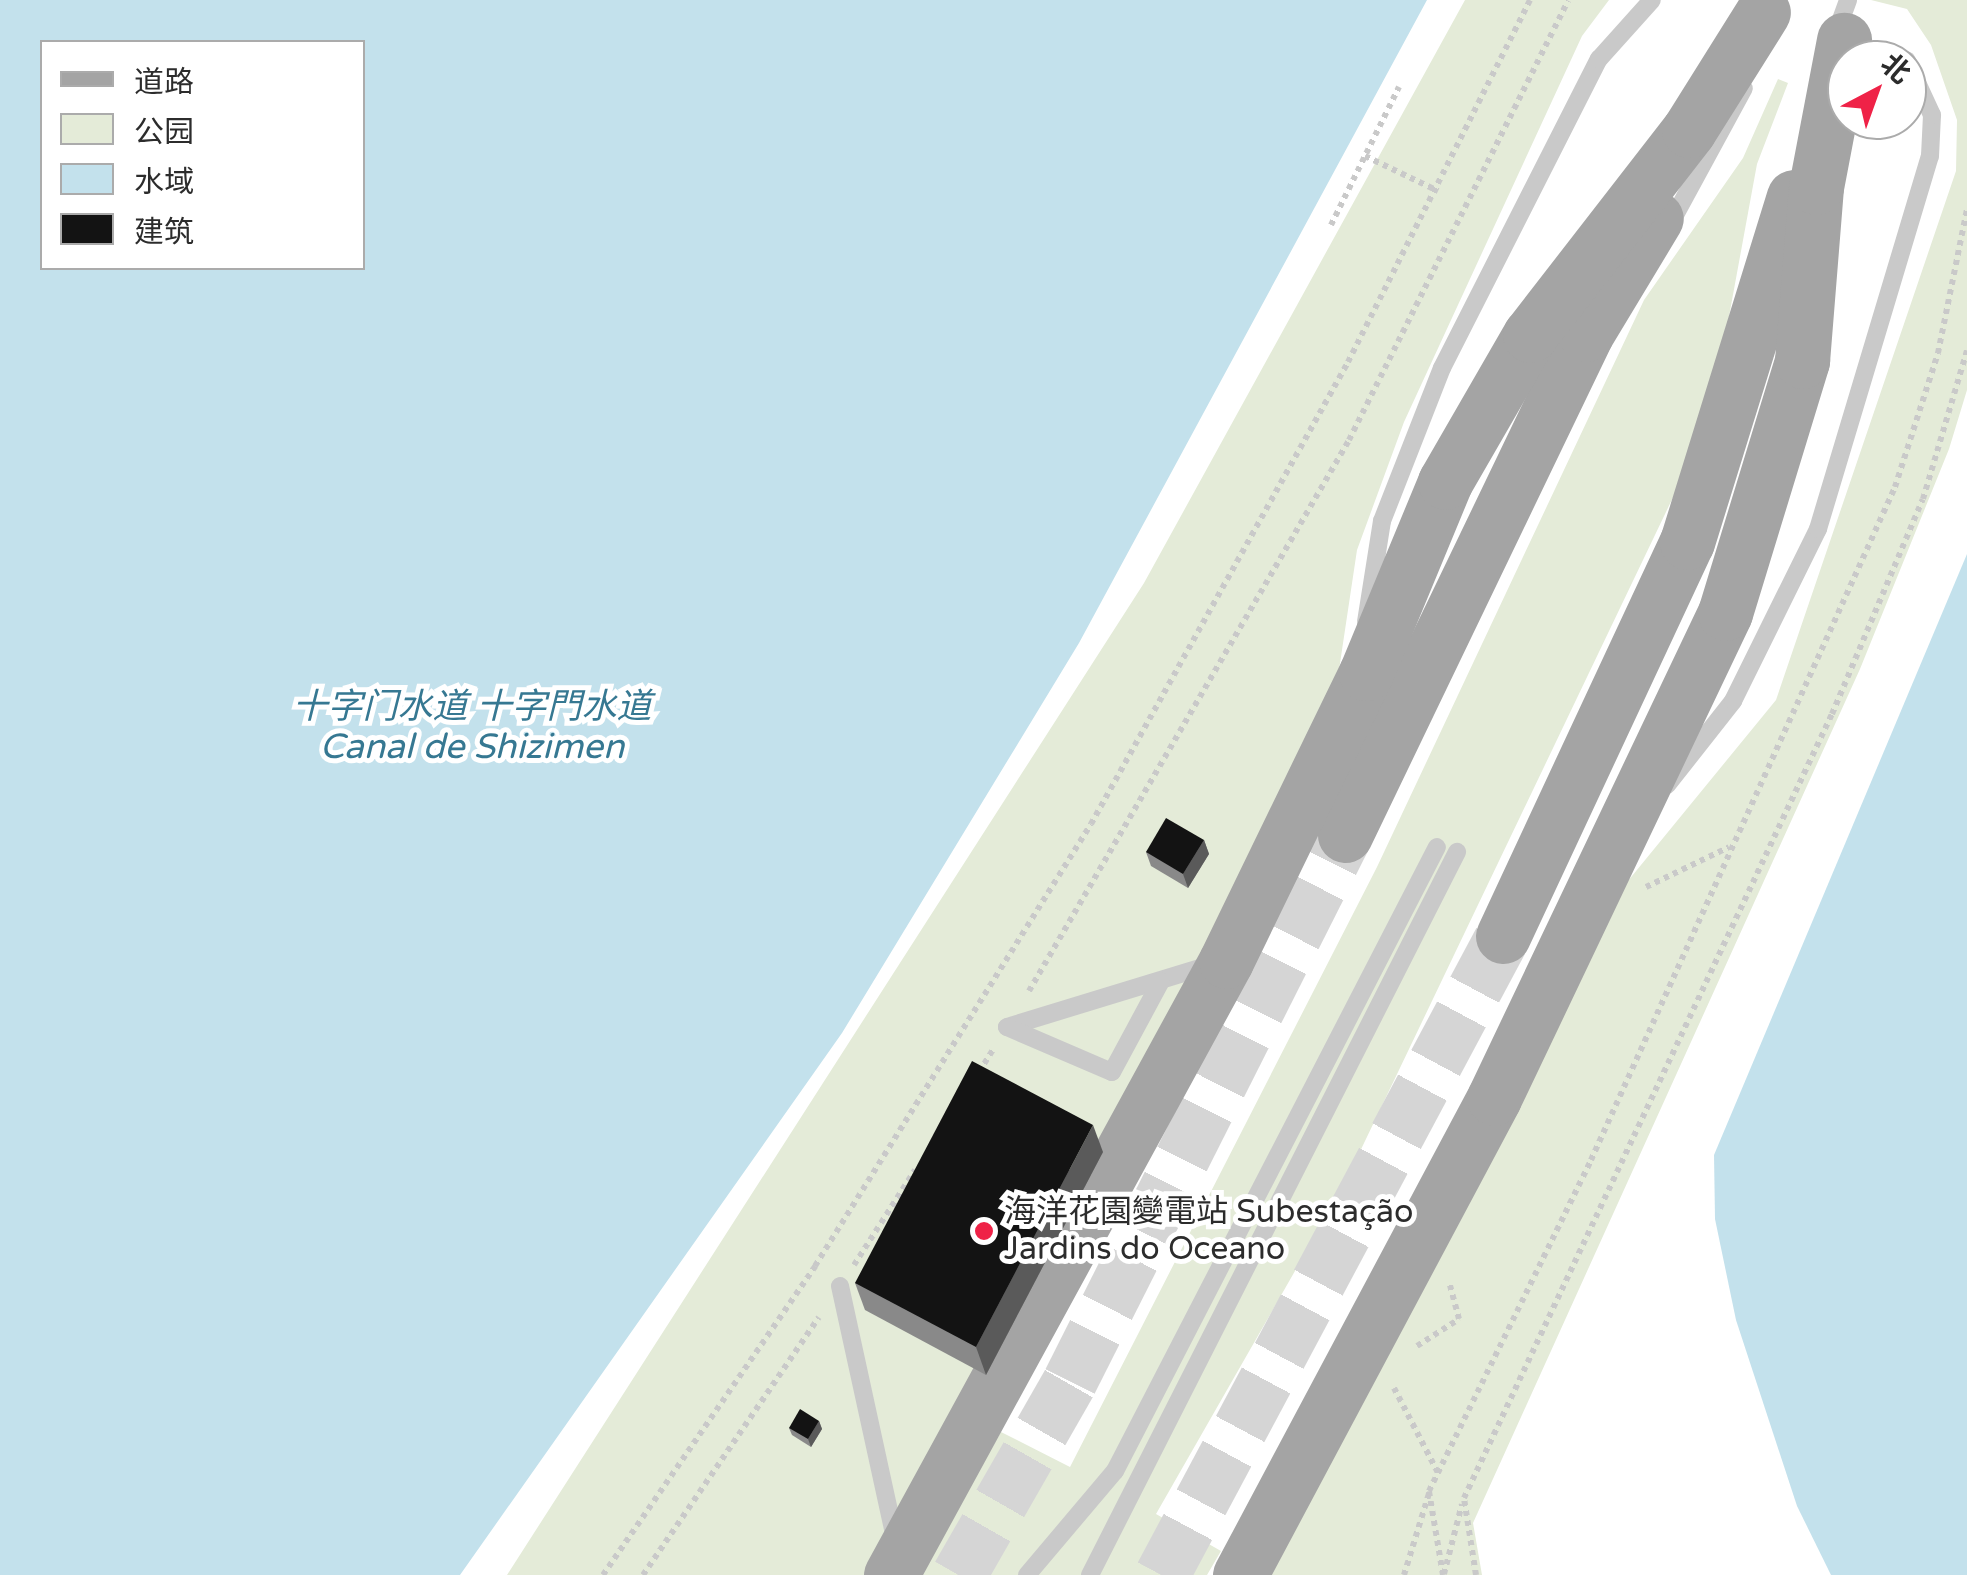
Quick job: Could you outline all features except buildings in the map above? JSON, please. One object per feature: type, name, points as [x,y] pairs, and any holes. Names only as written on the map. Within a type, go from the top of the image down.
[{"type":"main road","points":[[896,1567],[1226,960],[1366,673],[1445,482],[1530,335],[1689,130],[1771,8]]},
{"type":"main road","points":[[1345,835],[1586,334],[1700,158],[1771,8]]},
{"type":"main road","points":[[1240,1575],[1494,1098],[1628,868],[1780,454],[1871,35]]},
{"type":"main road","points":[[1493,932],[1687,542],[1871,35]]},
{"type":"lane","points":[[1366,673],[1366,593],[1382,521],[1442,368],[1599,59],[1652,0]]},
{"type":"lane","points":[[1524,518],[1634,281],[1710,164],[1771,8]]},
{"type":"lane","points":[[1628,868],[1734,701],[1818,529],[1930,156],[1932,114],[1871,35],[1805,125]]},
{"type":"lane","points":[[1493,932],[1673,540],[1715,436],[1787,179]]},
{"type":"lane","points":[[1027,1575],[1114,1471],[1437,847]]},
{"type":"lane","points":[[1090,1575],[1457,852]]},
{"type":"lane","points":[[1007,1028],[1226,960]]},
{"type":"lane","points":[[1007,1028],[1112,1072],[1161,980]]},
{"type":"lane","points":[[840,1286],[896,1567]]},
{"type":"path","points":[[604,1575],[815,1266],[1091,824],[1438,192],[1530,0]]},
{"type":"path","points":[[976,1076],[1348,440],[1568,0]]},
{"type":"path","points":[[1331,225],[1400,87]]},
{"type":"path","points":[[1366,156],[1438,192]]},
{"type":"path","points":[[1404,1575],[1438,1473],[1895,487],[1938,353],[1967,208]]},
{"type":"path","points":[[1443,1575],[1464,1498],[1832,714],[1923,499],[1967,350]]},
{"type":"path","points":[[1628,868],[1730,846]]},
{"type":"path","points":[[643,1575],[924,1156]]},
{"type":"path","points":[[1410,1358],[1418,1342],[1460,1319],[1448,1284],[1456,1267]]},
{"type":"path","points":[[1401,1374],[1392,1390],[1438,1473]]},
{"type":"path","points":[[1430,1492],[1443,1575]]},
{"type":"path","points":[[1464,1498],[1476,1575]]},
{"type":"green space","points":[[1465,0],[1609,0],[1582,36],[1404,422],[1357,550],[1339,670],[1210,942],[870,1575],[507,1575],[1144,583]]},
{"type":"green space","points":[[1871,0],[1967,0],[1967,390],[1949,449],[1860,669],[1473,1523],[1482,1575],[1267,1575],[1623,887],[1776,700],[1956,171],[1957,120],[1931,45],[1907,9]]},
{"type":"green space","points":[[1778,79],[1788,83],[1757,164],[1710,420],[1343,1187],[1156,1514],[1221,1551],[1207,1575],[916,1575],[1001,1432],[1070,1467],[1377,867],[1644,300],[1743,158]]},
{"type":"water","name":"十字门水道 十字門水道 Canal de Shizimen","points":[[0,0],[1427,0],[1079,643],[842,1033],[460,1575],[0,1575]]},
{"type":"water","points":[[1967,554],[1967,1575],[1831,1575],[1797,1506],[1736,1320],[1715,1219],[1714,1155]]},
{"type":"tunnel","points":[[959,1575],[1070,1381],[1345,835]]},
{"type":"tunnel","points":[[1162,1575],[1503,936]]},
{"type":"place","name":"海洋花園變電站 Subestação Jardins do Oceano","points":[[984,1231]]}]
